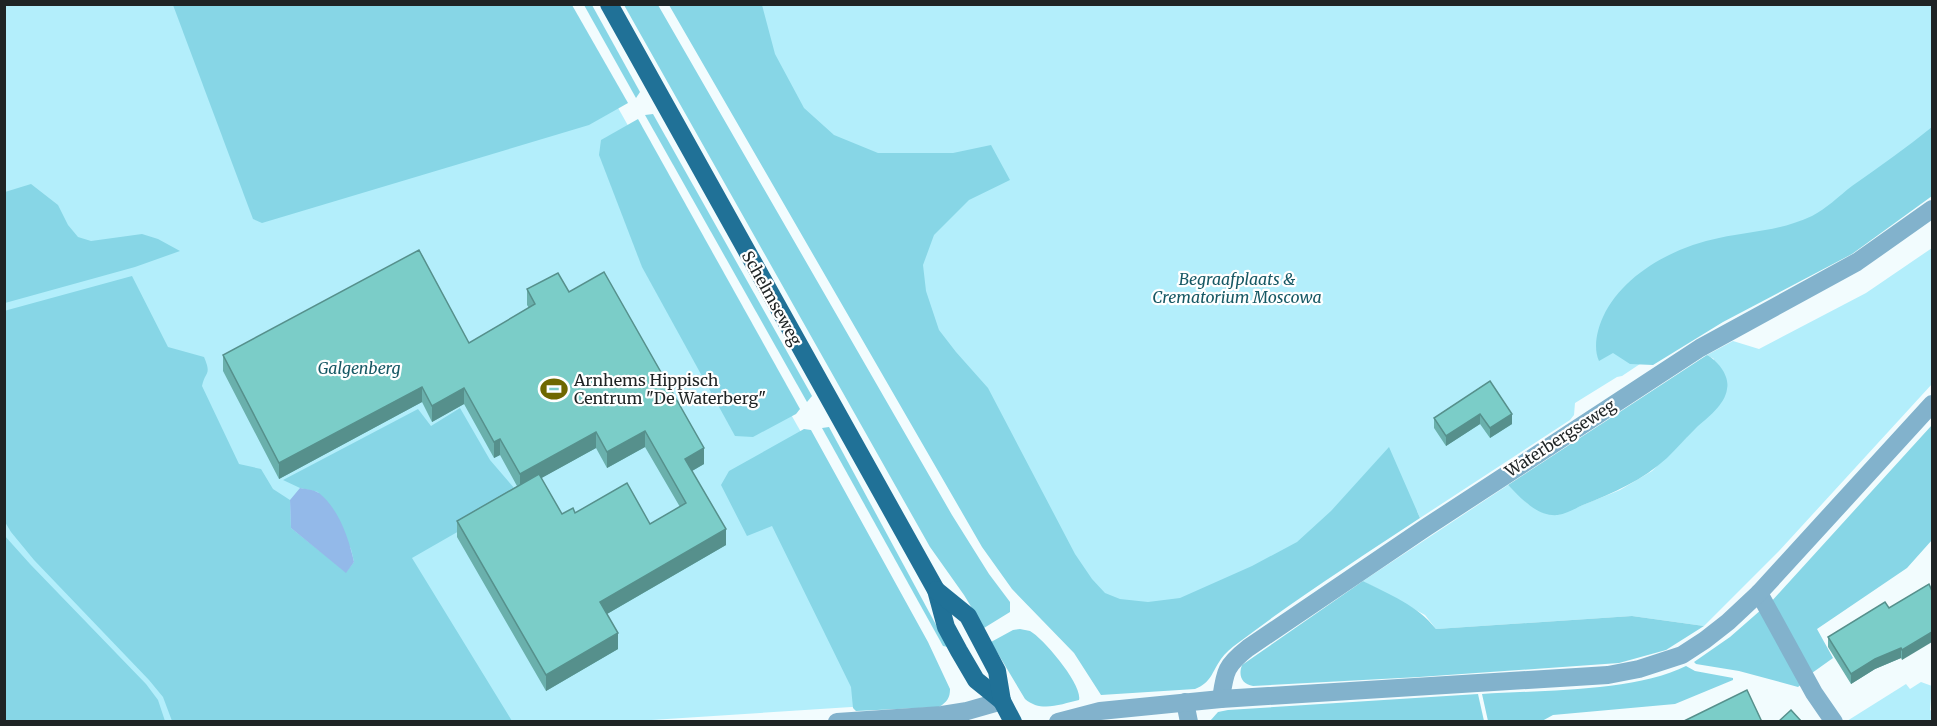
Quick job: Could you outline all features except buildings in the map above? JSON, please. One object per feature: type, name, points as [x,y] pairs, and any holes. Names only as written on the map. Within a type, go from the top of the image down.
[{"type":"main road","name":"Schelmseweg","points":[[609,4],[936,590],[946,627],[964,661],[976,680],[1002,701]]},
{"type":"main road","name":"Schelmseweg","points":[[936,590],[968,616],[997,671],[1002,701],[1013,722]]},
{"type":"street","name":"Waterbergseweg","points":[[1221,699],[1225,670],[1248,648],[1603,410],[1728,331],[1857,262],[1932,209]]},
{"type":"street","points":[[1058,722],[1100,711],[1185,702],[1572,678],[1629,671],[1669,660],[1682,655],[1705,640],[1759,593],[1932,404]]},
{"type":"street","points":[[1759,593],[1814,693],[1834,722]]},
{"type":"street","points":[[837,722],[942,715],[1002,701]]},
{"type":"street","points":[[1185,702],[1189,722]]},
{"type":"green space","name":"Galgenberg","points":[[4,5],[560,5],[938,675],[929,702],[636,721],[5,721]]},
{"type":"green space","name":"Begraafplaats & Crematorium Moscowa","points":[[710,5],[1932,5],[1932,169],[1622,376],[1575,403],[1574,415],[1570,420],[1420,518],[1417,511],[1144,662]]},
{"type":"green space","points":[[1932,248],[1932,384],[1779,551],[1704,626],[1632,616],[1436,629],[1425,615],[1363,581],[1508,485],[1528,504],[1542,512],[1558,515],[1620,490],[1652,471],[1687,437],[1714,359],[1707,355],[1733,341],[1759,349],[1866,293]]},
{"type":"green space","points":[[1921,682],[1932,686],[1930,710],[1932,721],[1847,721],[1906,684],[1910,689]]},
{"type":"shaded area","points":[[173,5],[572,5],[628,103],[589,125],[262,223],[253,219]]},
{"type":"shaded area","points":[[584,5],[592,5],[640,92],[636,98]]},
{"type":"shaded area","points":[[624,5],[658,5],[952,515],[989,574],[1010,602],[1010,612],[984,628],[930,547]]},
{"type":"shaded area","points":[[669,5],[762,5],[775,54],[804,108],[834,135],[878,153],[953,153],[991,145],[1010,180],[969,200],[934,235],[923,265],[926,291],[939,330],[988,388],[1075,554],[1105,593],[1120,599],[1148,602],[1180,598],[1252,566],[1297,542],[1331,511],[1389,447],[1420,518],[1305,595],[1233,647],[1200,687],[1101,695],[1074,653],[1012,589],[982,547]]},
{"type":"shaded area","points":[[653,114],[812,396],[807,402],[645,115]]},
{"type":"shaded area","points":[[638,119],[800,409],[796,414],[753,437],[735,436],[642,267],[599,155],[601,140]]},
{"type":"shaded area","points":[[1932,127],[1932,196],[1852,254],[1723,322],[1653,365],[1630,364],[1613,353],[1599,361],[1596,339],[1603,317],[1623,288],[1637,275],[1668,256],[1702,242],[1777,228],[1812,216]]},
{"type":"shaded area","points":[[31,184],[58,205],[68,225],[78,237],[91,241],[142,234],[158,239],[180,251],[135,267],[5,303],[5,192]]},
{"type":"shaded area","points":[[132,276],[168,347],[204,357],[208,371],[202,386],[239,464],[261,469],[273,489],[290,500],[291,528],[346,572],[354,562],[351,549],[318,492],[300,488],[283,480],[418,409],[431,426],[460,408],[490,460],[515,489],[508,503],[412,558],[512,721],[172,721],[163,697],[149,680],[34,560],[5,522],[4,311]]},
{"type":"shaded area","points":[[1707,355],[1719,365],[1725,374],[1726,395],[1715,411],[1667,458],[1648,473],[1616,491],[1558,515],[1536,510],[1508,485]]},
{"type":"shaded area","points":[[1932,425],[1932,540],[1907,568],[1817,629],[1833,658],[1812,673],[1770,603]]},
{"type":"shaded area","points":[[829,427],[948,647],[943,646],[822,428]]},
{"type":"shaded area","points":[[804,429],[811,430],[928,642],[950,689],[948,700],[939,707],[856,711],[853,708],[851,687],[772,526],[747,536],[721,485],[729,471]]},
{"type":"shaded area","points":[[300,488],[319,493],[338,516],[354,562],[346,573],[291,528],[290,500]]},
{"type":"shaded area","points":[[4,535],[146,684],[158,700],[165,721],[5,721]]},
{"type":"shaded area","points":[[1363,581],[1412,607],[1436,629],[1632,616],[1704,626],[1666,650],[1619,663],[1253,686],[1242,679],[1240,673],[1242,665]]},
{"type":"shaded area","points":[[1762,609],[1803,683],[1798,687],[1694,662],[1730,637]]},
{"type":"shaded area","points":[[1020,629],[1036,635],[1052,652],[1069,673],[1079,693],[1079,700],[1044,707],[1025,699],[991,642],[1013,630]]},
{"type":"shaded area","points":[[1686,666],[1695,671],[1733,678],[1733,680],[1675,704],[1553,715],[1542,721],[1488,721],[1482,694],[1614,685],[1665,675]]},
{"type":"shaded area","points":[[1478,694],[1484,721],[1210,721],[1218,712],[1228,710]]},
{"type":"place","name":"Arnhems Hippisch Centrum \"De Waterberg\"","points":[[554,389]]}]
